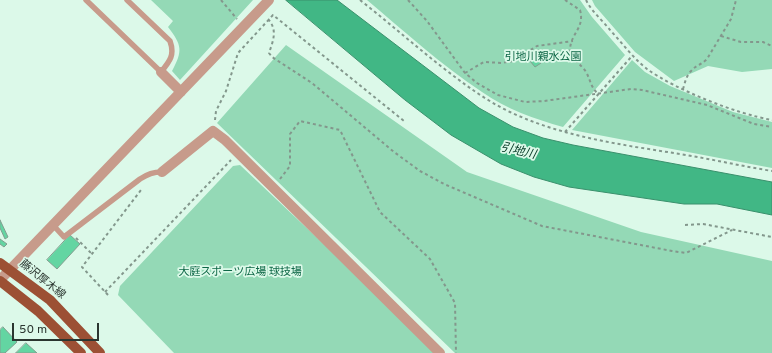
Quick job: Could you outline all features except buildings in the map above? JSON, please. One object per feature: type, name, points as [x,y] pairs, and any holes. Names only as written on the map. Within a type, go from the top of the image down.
[{"type":"main road","name":"藤沢厚木線","points":[[0,263],[50,300],[100,353]]},
{"type":"main road","points":[[0,281],[38,311],[81,353]]},
{"type":"street","points":[[0,281],[269,0]]},
{"type":"street","points":[[161,72],[181,92]]},
{"type":"street","points":[[162,172],[213,131],[225,140],[440,353]]},
{"type":"lane","points":[[86,0],[161,72],[171,58],[173,49],[170,41],[127,0]]},
{"type":"lane","points":[[53,225],[64,237],[148,173],[162,172]]},
{"type":"path","points":[[221,0],[244,26]]},
{"type":"path","points":[[360,0],[415,46],[480,96],[510,112],[539,124],[565,132],[772,171]]},
{"type":"path","points":[[408,0],[427,21],[465,73],[477,83],[498,95],[525,102],[544,101],[631,89],[642,90],[707,105],[754,124],[772,127]]},
{"type":"path","points":[[565,0],[580,10],[581,16],[580,27],[570,47],[572,55],[586,72],[590,85],[598,94]]},
{"type":"path","points":[[586,0],[632,56],[661,78],[714,102],[748,114],[772,120]]},
{"type":"path","points":[[683,89],[685,79],[690,71],[702,65],[721,36],[731,19],[736,0]]},
{"type":"path","points":[[213,131],[216,111],[228,85],[238,53],[273,15],[404,121]]},
{"type":"path","points":[[268,19],[273,24],[274,38],[269,53],[272,57],[312,82],[394,152],[420,171],[444,184],[542,226],[672,251],[686,253],[732,230]]},
{"type":"path","points":[[721,36],[741,42],[763,42],[772,46]]},
{"type":"path","points":[[465,73],[484,62],[502,63],[513,61],[537,46],[573,41]]},
{"type":"path","points":[[565,132],[632,56]]},
{"type":"path","points":[[273,187],[290,166],[290,134],[300,120],[340,130],[380,212],[430,259],[455,302],[456,353]]},
{"type":"path","points":[[105,292],[236,155]]},
{"type":"path","points":[[108,295],[82,267],[142,188],[141,186]]},
{"type":"path","points":[[685,225],[703,224],[772,237]]},
{"type":"path","points":[[81,232],[74,238],[92,254]]},
{"type":"green space","points":[[151,0],[253,0],[180,80],[172,71],[179,53],[176,39],[168,27],[173,21]]},
{"type":"green space","name":"引地川親水公園","points":[[367,0],[580,0],[592,17],[625,55],[563,127],[521,113],[491,98],[437,59]]},
{"type":"green space","points":[[592,0],[772,0],[772,69],[742,72],[708,66],[674,81],[635,52],[595,6]]},
{"type":"green space","points":[[286,45],[467,172],[641,232],[772,261],[772,353],[455,353],[217,123]]},
{"type":"green space","points":[[632,60],[645,72],[670,86],[733,112],[772,122],[772,168],[572,130]]},
{"type":"green space","name":"大庭スポーツ広場 球技場","points":[[240,165],[437,351],[435,353],[174,353],[118,295],[120,286],[233,166]]},
{"type":"water","name":"引地川","points":[[286,0],[337,0],[479,108],[513,127],[543,138],[573,145],[772,182],[772,215],[717,204],[684,204],[569,187],[534,177],[501,164],[451,135],[405,100]]}]
